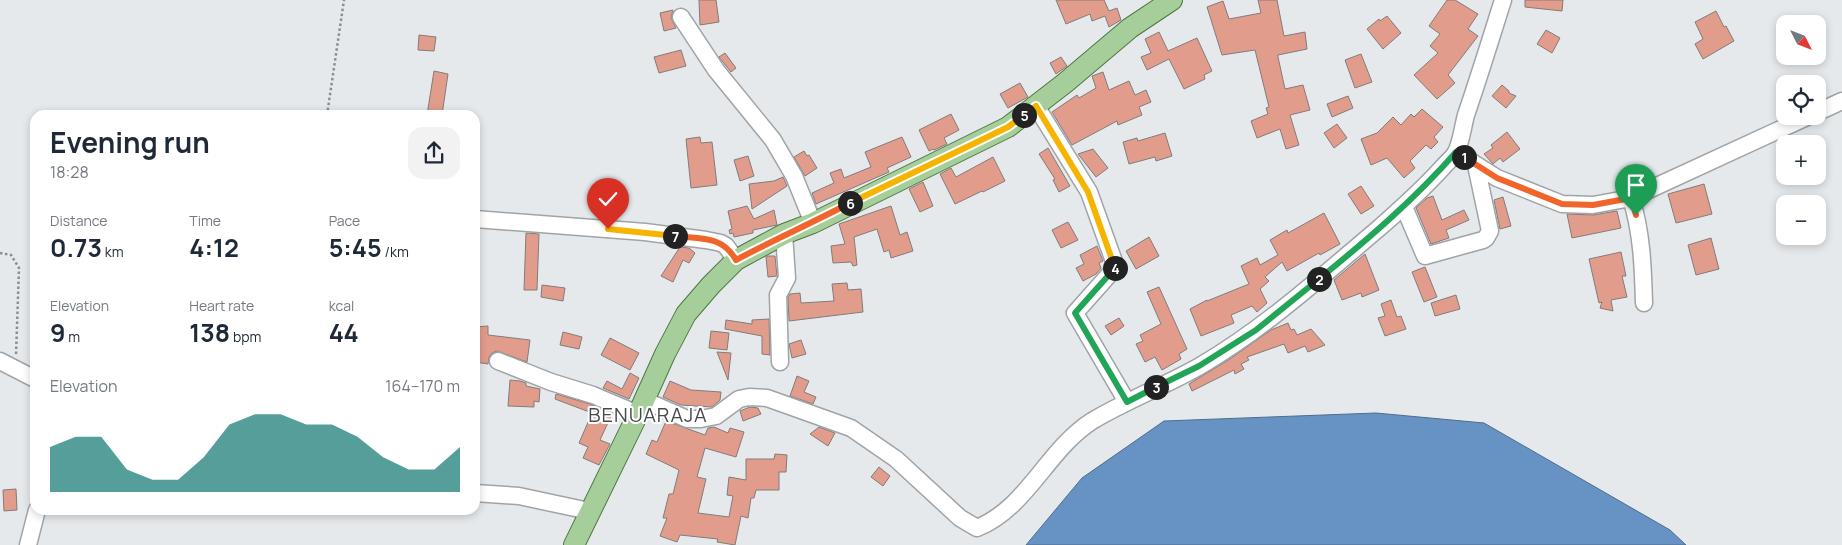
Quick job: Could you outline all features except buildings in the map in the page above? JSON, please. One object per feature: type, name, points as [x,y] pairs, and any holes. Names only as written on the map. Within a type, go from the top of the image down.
[{"type":"main road","points":[[574,545],[641,407],[664,354],[686,314],[710,285],[736,260],[784,234],[813,222],[999,131],[1036,106],[1130,28],[1172,0]]},
{"type":"street","points":[[498,361],[551,382],[593,395],[687,419],[701,420],[716,416],[739,399],[749,397],[767,398],[851,428],[896,459],[960,518],[977,528],[993,522],[1015,503],[1049,461],[1074,435],[1092,422],[1127,402],[1199,366],[1256,330],[1404,207],[1430,182],[1456,152],[1503,0]]},
{"type":"street","points":[[681,17],[716,70],[773,140],[794,176],[813,222]]},
{"type":"street","points":[[1826,108],[1842,101]]},
{"type":"street","points":[[1036,106],[1088,192],[1116,267],[1075,313],[1127,402]]},
{"type":"street","points":[[1456,152],[1497,178],[1562,204],[1593,205],[1631,198],[1789,125]]},
{"type":"street","points":[[1404,207],[1424,256],[1483,240],[1490,231],[1476,164]]},
{"type":"street","points":[[1631,198],[1642,250],[1644,304]]},
{"type":"street","points":[[480,219],[645,232],[706,240],[726,246],[736,260]]},
{"type":"street","points":[[780,362],[778,295],[787,278],[784,234]]},
{"type":"street","points":[[0,361],[30,377]]},
{"type":"street","points":[[480,493],[519,496],[589,511]]},
{"type":"street","points":[[28,545],[36,515]]},
{"type":"path","points":[[328,110],[344,0]]},
{"type":"path","points":[[0,253],[11,255],[19,268],[16,369]]},
{"type":"water","points":[[1376,413],[1484,423],[1670,530],[1686,545],[1026,545],[1082,478],[1164,421]]},
{"type":"district","name":"BENUARAJA","points":[[648,415]]},
{"type":"route","points":[[608,229],[645,232],[721,243],[730,250],[736,260],[784,234],[813,222],[1008,127],[1036,106],[1088,192],[1116,267],[1075,313],[1127,402],[1199,366],[1256,330],[1398,212],[1430,182],[1456,152],[1497,178],[1562,204],[1593,205],[1631,198],[1636,215]]}]
